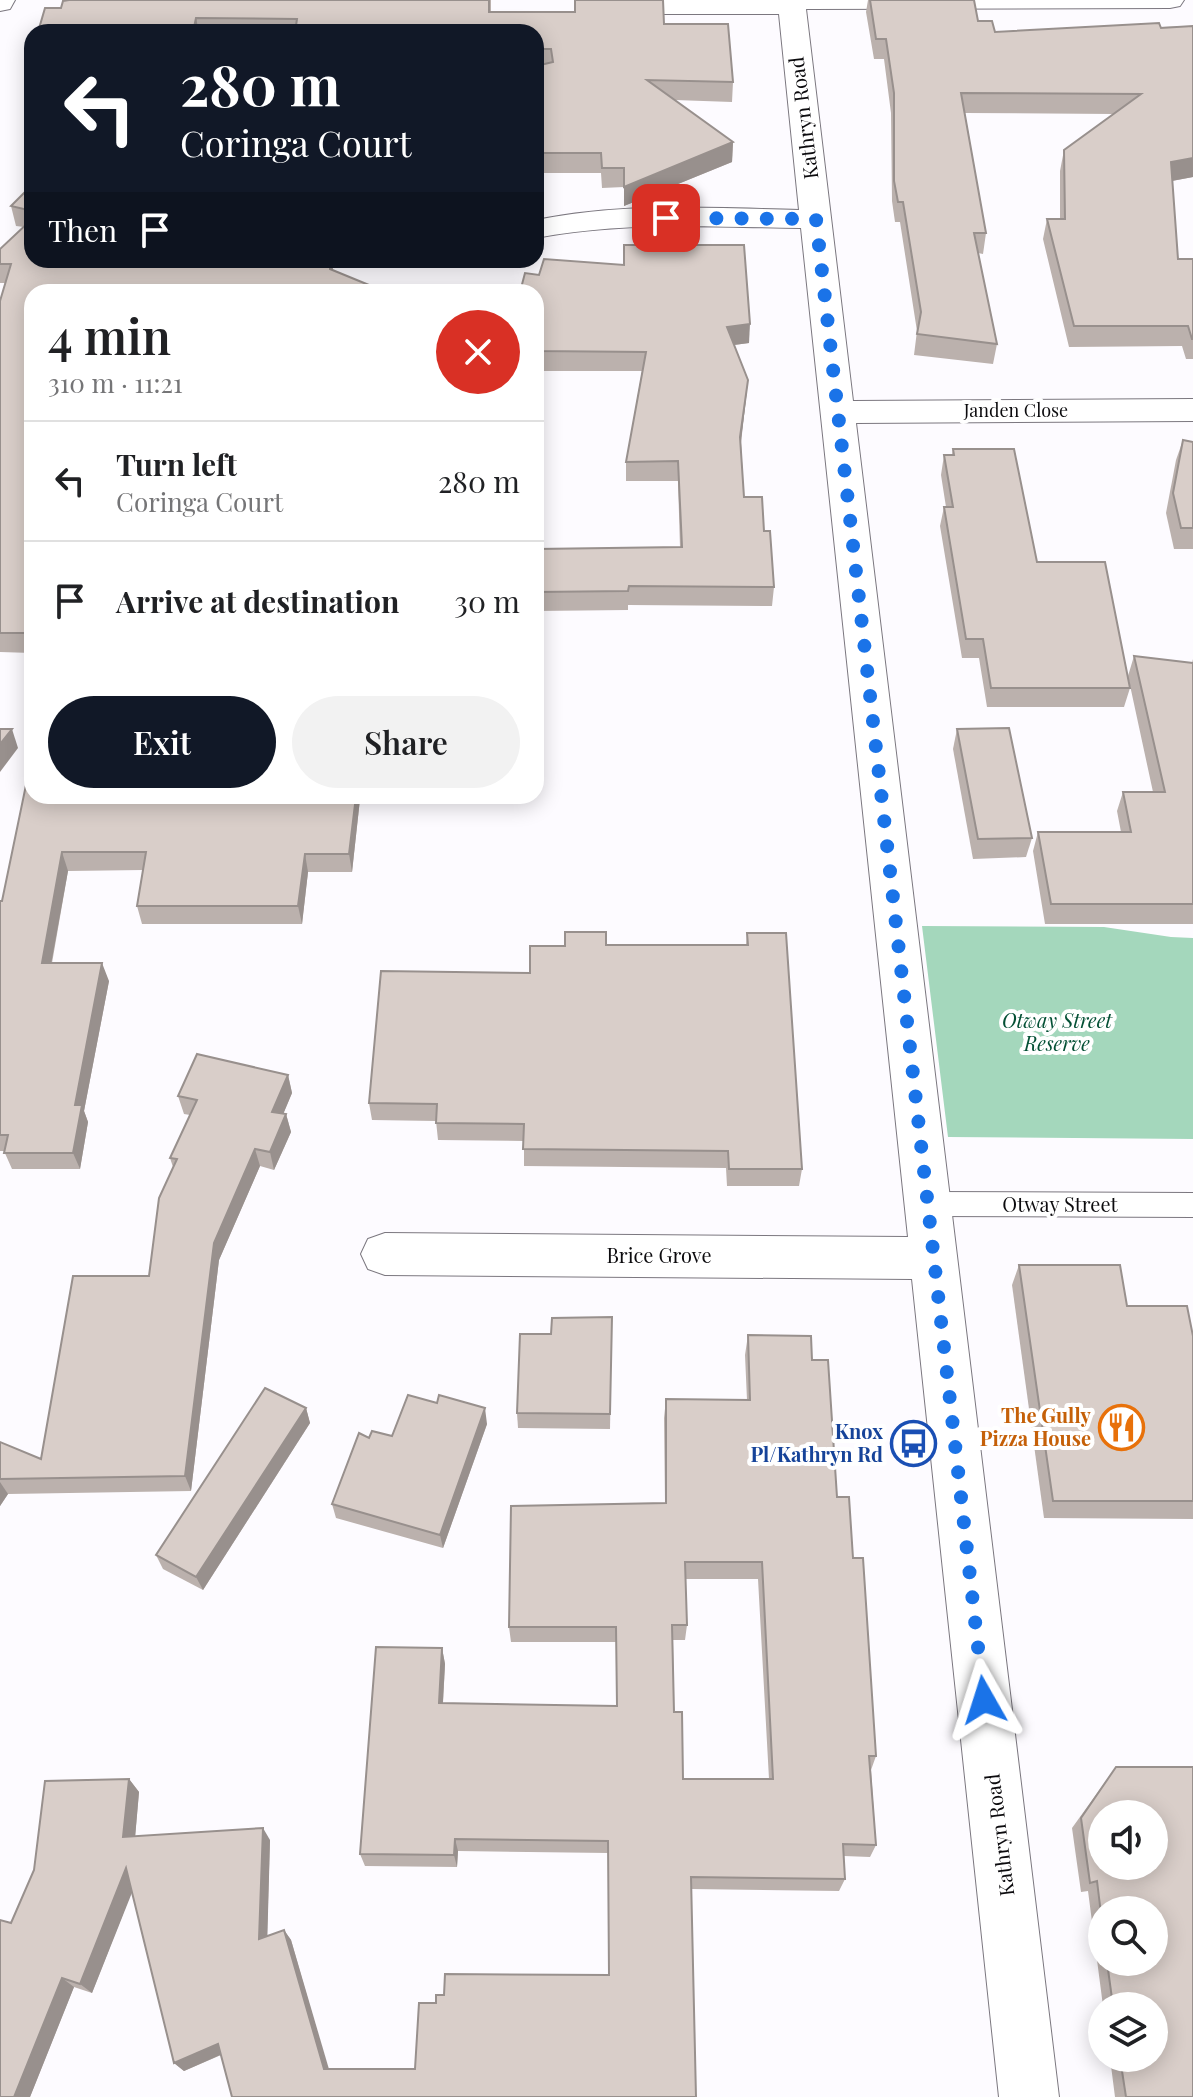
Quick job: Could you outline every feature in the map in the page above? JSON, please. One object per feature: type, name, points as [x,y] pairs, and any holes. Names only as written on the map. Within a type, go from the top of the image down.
[{"type":"street","points":[[590,0],[623,6],[1170,0]]},
{"type":"street","name":"Kathryn Road","points":[[791,2],[1029,2097]]},
{"type":"street","points":[[544,227],[607,218],[816,219]]},
{"type":"street","name":"Janden Close","points":[[839,412],[1193,410]]},
{"type":"street","name":"Brice Grove","points":[[385,1254],[934,1258]]},
{"type":"lane","name":"Otway Street","points":[[928,1204],[1193,1205]]},
{"type":"green space","name":"Otway Street Reserve","points":[[922,926],[1104,927],[1193,938],[1193,1139],[948,1137]]},
{"type":"building","points":[[489,0],[489,12],[575,12],[575,0],[663,0],[664,24],[728,24],[733,82],[647,80],[733,142],[624,187],[624,168],[602,168],[601,153],[544,153],[544,64],[553,62],[551,49],[544,49],[544,24],[296,24],[297,19],[196,18],[195,24],[40,24],[45,8],[61,8],[63,1]]},
{"type":"building","points":[[870,0],[974,0],[978,21],[992,21],[995,32],[1159,23],[1161,28],[1193,26],[1193,158],[1171,162],[1178,259],[1193,259],[1193,339],[1188,326],[1074,326],[1047,219],[1065,219],[1064,150],[1141,94],[961,93],[986,233],[974,233],[997,344],[917,334],[921,312],[903,202],[898,202],[894,181],[894,93],[886,39],[876,39]]},
{"type":"building","points":[[24,193],[24,209],[11,206]]},
{"type":"building","points":[[24,226],[24,268],[330,268],[367,284],[24,284],[24,633],[0,633],[0,301],[11,264],[0,264],[0,249]]},
{"type":"building","points":[[624,245],[744,245],[750,324],[727,327],[748,380],[740,437],[744,497],[762,497],[764,531],[770,531],[774,587],[629,586],[628,591],[544,592],[544,549],[682,547],[678,461],[626,462],[646,352],[544,351],[544,284],[522,284],[525,273],[539,275],[544,268],[544,259],[624,265]]},
{"type":"building","points":[[1183,440],[1193,442],[1193,528],[1181,528],[1173,493]]},
{"type":"building","points":[[953,449],[1014,449],[1037,562],[1105,562],[1130,688],[991,688],[983,639],[966,639],[944,507],[953,507],[944,455],[954,455]]},
{"type":"building","points":[[1134,656],[1193,663],[1193,904],[1051,904],[1038,832],[1131,832],[1123,792],[1165,792]]},
{"type":"building","points":[[1009,728],[1032,838],[978,839],[957,729]]},
{"type":"building","points":[[0,729],[12,729],[0,744]]},
{"type":"building","points":[[24,795],[24,804],[355,804],[349,854],[305,854],[298,906],[137,906],[146,852],[62,852],[42,963],[102,963],[75,1105],[82,1105],[73,1153],[4,1153],[8,1135],[0,1135],[2,901]]},
{"type":"building","points":[[565,932],[606,932],[606,945],[748,945],[747,933],[786,933],[802,1169],[729,1169],[728,1151],[523,1149],[524,1124],[436,1123],[437,1104],[369,1103],[381,971],[530,973],[530,946],[565,946]]},
{"type":"building","points":[[197,1054],[288,1075],[272,1112],[286,1114],[270,1152],[255,1149],[214,1243],[185,1476],[0,1479],[0,1442],[41,1459],[73,1276],[149,1276],[159,1198],[177,1159],[170,1158],[197,1100],[178,1096]]},
{"type":"building","points":[[1019,1265],[1120,1265],[1127,1306],[1187,1306],[1193,1336],[1193,1501],[1053,1501]]},
{"type":"building","points":[[612,1317],[610,1414],[517,1413],[520,1334],[551,1334],[552,1318]]},
{"type":"building","points":[[748,1335],[811,1336],[812,1360],[828,1360],[837,1497],[849,1497],[853,1558],[863,1558],[876,1756],[869,1756],[876,1845],[843,1844],[845,1879],[691,1877],[696,2097],[232,2097],[218,2044],[174,2063],[126,1868],[80,1984],[62,1978],[14,2097],[0,2097],[0,1920],[11,1923],[34,1870],[45,1781],[129,1779],[123,1837],[263,1828],[259,1939],[284,1930],[324,2069],[415,2069],[419,2003],[436,2003],[436,1995],[444,1995],[445,1974],[609,1975],[608,1841],[455,1839],[454,1855],[360,1854],[376,1647],[442,1648],[439,1703],[617,1706],[616,1627],[509,1627],[511,1506],[666,1503],[666,1399],[750,1400]],"holes":[[[685,1562],[762,1562],[773,1779],[683,1779],[682,1712],[674,1712],[672,1625],[687,1625]]]},
{"type":"building","points":[[265,1388],[306,1408],[196,1577],[156,1555]]},
{"type":"building","points":[[408,1395],[437,1403],[439,1395],[485,1408],[440,1535],[332,1504],[359,1433],[369,1438],[372,1431],[392,1436]]},
{"type":"building","points":[[1116,1767],[1193,1767],[1193,2097],[1126,2097],[1122,2072],[1168,2072],[1168,1992],[1111,1992],[1109,1976],[1168,1976],[1168,1896],[1099,1896],[1097,1881],[1090,1883],[1090,1880],[1168,1880],[1168,1800],[1093,1800]]},
{"type":"building","points":[[1088,1808],[1088,1869],[1081,1818]]},
{"type":"place","name":"The Gully Pizza House","points":[[1122,1428]]},
{"type":"place","name":"Knox Pl/Kathryn Rd","points":[[914,1443]]},
{"type":"route","points":[[666,218],[816,219],[984,1700]]}]
